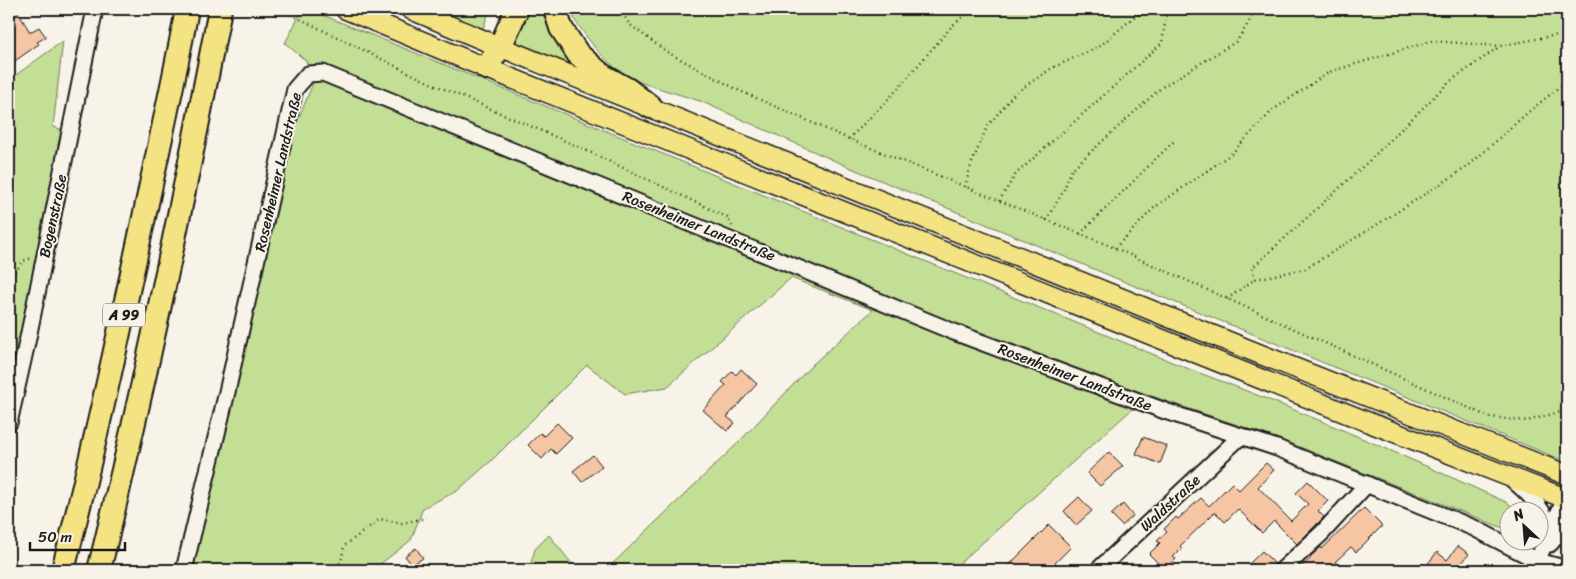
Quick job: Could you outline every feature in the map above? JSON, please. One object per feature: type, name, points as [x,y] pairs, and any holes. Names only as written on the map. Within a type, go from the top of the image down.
[{"type":"highway","name":"A 99","points":[[63,570],[132,279],[187,9]]},
{"type":"highway","name":"A 99","points":[[99,570],[128,456],[166,280],[220,9]]},
{"type":"highway","points":[[486,68],[494,44],[499,9]]},
{"type":"highway","points":[[494,44],[517,9]]},
{"type":"highway","points":[[554,9],[561,28],[578,54],[602,75],[627,88],[651,107]]},
{"type":"main road","points":[[345,9],[486,68],[1374,424],[1566,497]]},
{"type":"main road","points":[[410,9],[1262,355],[1567,475]]},
{"type":"street","name":"Bogenstraße","points":[[9,423],[95,9]]},
{"type":"street","name":"Rosenheimer Landstraße","points":[[184,570],[227,392],[295,89],[308,74],[323,73],[954,332],[1165,411],[1277,448],[1474,528],[1538,562],[1567,569]]},
{"type":"street","name":"Waldstraße","points":[[1098,570],[1241,436]]},
{"type":"street","points":[[1510,477],[1533,498],[1544,513],[1551,530]]},
{"type":"street","points":[[1282,570],[1322,533],[1367,484]]},
{"type":"street","points":[[1538,562],[1566,497]]},
{"type":"street","points":[[1538,562],[1567,524]]},
{"type":"path","points":[[283,9],[361,50],[428,82],[579,147],[727,217],[743,244]]},
{"type":"path","points":[[620,9],[629,24],[667,52],[738,90],[849,139],[1115,248],[1489,417],[1527,421],[1567,410]]},
{"type":"path","points":[[849,139],[894,94],[952,26],[972,9]]},
{"type":"path","points":[[965,186],[971,165],[987,127],[1014,94],[1052,68],[1100,46],[1134,18],[1150,9]]},
{"type":"path","points":[[999,200],[1016,174],[1162,43],[1167,9]]},
{"type":"path","points":[[1046,220],[1063,192],[1072,169],[1162,87],[1237,41],[1257,9]]},
{"type":"path","points":[[1115,248],[1155,208],[1230,154],[1273,110],[1329,72],[1432,41],[1500,46],[1567,33]]},
{"type":"path","points":[[1255,279],[1252,268],[1371,159],[1449,82],[1500,46]]},
{"type":"path","points":[[1226,299],[1255,279],[1306,269],[1394,214],[1467,167],[1526,114],[1567,81]]},
{"type":"path","points":[[1080,234],[1174,140]]},
{"type":"path","points":[[9,280],[23,262],[45,254]]},
{"type":"path","points":[[332,570],[341,562],[344,546],[380,519],[402,523],[426,518]]},
{"type":"green space","points":[[303,9],[308,9],[1189,369],[1310,416],[1389,450],[1506,502],[1498,502],[1498,526],[1279,439],[1148,395],[952,570],[606,570],[737,444],[812,365],[873,310],[791,278],[667,387],[625,394],[587,365],[491,461],[457,491],[423,508],[411,540],[373,570],[191,570],[295,127],[313,83],[306,61],[285,43]]},
{"type":"green space","points":[[447,9],[490,9],[482,31],[439,11]]},
{"type":"green space","points":[[527,9],[546,9],[577,67],[515,42]]},
{"type":"green space","points":[[570,9],[1567,9],[1567,462],[851,168],[700,101],[642,83],[618,71],[595,48],[576,22]]},
{"type":"green space","points":[[63,41],[53,127],[64,130],[9,388],[9,80]]},
{"type":"green space","points":[[549,535],[577,570],[529,570],[535,549]]},
{"type":"building","points":[[9,9],[16,9],[30,32],[39,27],[46,37],[9,65]]},
{"type":"building","points":[[741,369],[757,384],[727,417],[735,423],[727,431],[703,410],[726,385],[722,382],[732,371],[736,375]]},
{"type":"building","points":[[557,423],[572,438],[556,454],[551,449],[542,459],[528,445],[540,433],[544,436]]},
{"type":"building","points":[[1143,437],[1167,446],[1160,464],[1136,454]]},
{"type":"building","points":[[1109,452],[1123,466],[1100,486],[1087,473]]},
{"type":"building","points":[[593,455],[602,466],[582,482],[573,471]]},
{"type":"building","points":[[1266,463],[1274,470],[1258,487],[1291,521],[1308,504],[1296,493],[1308,481],[1328,501],[1318,511],[1324,517],[1297,544],[1274,521],[1262,533],[1238,509],[1225,522],[1215,512],[1180,546],[1182,548],[1173,557],[1176,559],[1165,570],[1149,554],[1160,543],[1157,541],[1167,532],[1164,529],[1176,517],[1178,519],[1201,498],[1209,506],[1232,483],[1239,490]]},
{"type":"building","points":[[1079,497],[1092,511],[1076,525],[1064,511]]},
{"type":"building","points":[[1123,504],[1133,516],[1122,526],[1111,515]]},
{"type":"building","points":[[1364,508],[1382,526],[1356,552],[1351,547],[1335,562],[1337,564],[1331,570],[1298,570],[1310,557],[1321,547],[1322,549]]},
{"type":"building","points":[[1049,525],[1071,547],[1048,570],[1004,570]]},
{"type":"building","points":[[1458,546],[1469,554],[1458,568],[1460,570],[1423,570],[1437,552],[1447,560]]},
{"type":"building","points":[[416,548],[423,558],[412,565],[405,556]]},
{"type":"building","points":[[1262,551],[1275,564],[1268,570],[1243,570]]}]
